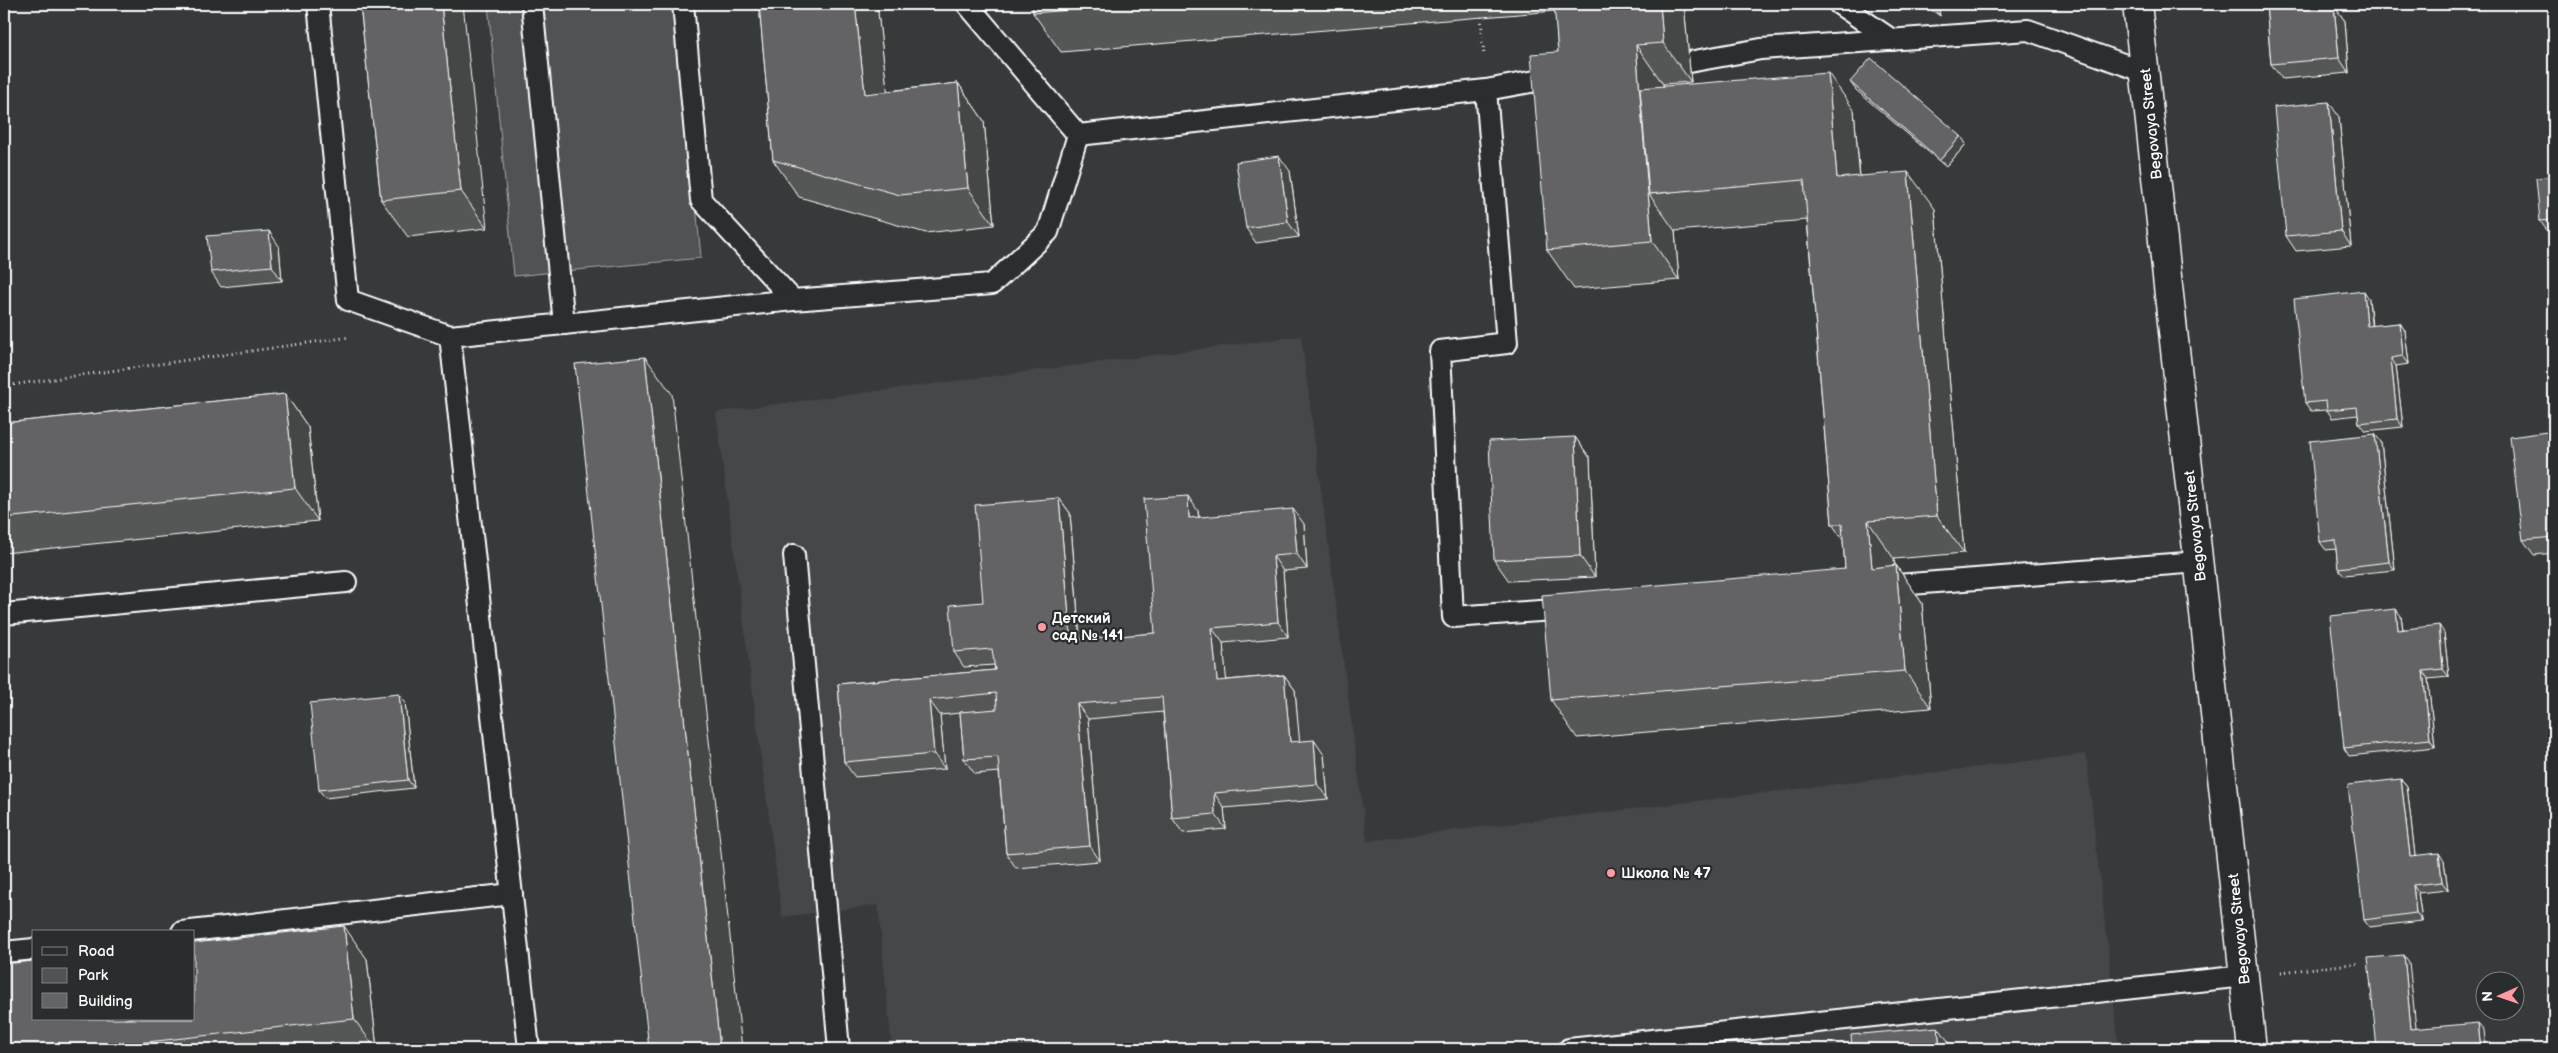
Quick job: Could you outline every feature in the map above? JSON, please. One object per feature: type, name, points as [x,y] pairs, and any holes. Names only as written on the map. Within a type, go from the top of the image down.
[{"type":"street","name":"Begovaya Street","points":[[2137,4],[2252,1049]]},
{"type":"lane","points":[[318,4],[348,300],[450,336],[794,300],[992,284],[1048,232],[1078,134]]},
{"type":"lane","points":[[532,4],[564,324]]},
{"type":"lane","points":[[683,4],[701,200],[794,300]]},
{"type":"lane","points":[[966,4],[1078,134]]},
{"type":"lane","points":[[1839,4],[1892,40]]},
{"type":"lane","points":[[1689,62],[1761,49],[2028,30],[2145,72]]},
{"type":"lane","points":[[1078,134],[1486,90],[1574,74]]},
{"type":"lane","points":[[1486,90],[1507,343],[1440,351],[1452,617],[1592,607]]},
{"type":"lane","points":[[450,336],[528,1049]]},
{"type":"lane","points":[[794,555],[838,1049]]},
{"type":"lane","points":[[1896,584],[2199,562]]},
{"type":"lane","points":[[4,614],[346,582]]},
{"type":"lane","points":[[195,931],[512,894]]},
{"type":"lane","points":[[4,952],[32,949]]},
{"type":"lane","points":[[1569,1049],[2244,976]]},
{"type":"path","points":[[1481,17],[1486,90]]},
{"type":"path","points":[[4,386],[356,337]]},
{"type":"path","points":[[2244,976],[2360,963]]},
{"type":"shaded area","points":[[1301,336],[1367,841],[2086,754],[2119,1049],[892,1049],[878,905],[782,917],[716,412]]},
{"type":"green space","points":[[488,4],[677,4],[701,258],[514,276]]},
{"type":"building","points":[[360,4],[441,4],[461,191],[381,200]]},
{"type":"building","points":[[759,4],[855,4],[865,94],[958,83],[968,188],[900,195],[773,160]]},
{"type":"building","points":[[1033,4],[1145,4],[1033,13]]},
{"type":"building","points":[[1554,4],[1660,4],[1663,43],[1636,45],[1652,241],[1547,250],[1531,54],[1558,52]]},
{"type":"building","points":[[2266,4],[2310,4],[2311,8],[2334,6],[2339,58],[2271,64]]},
{"type":"building","points":[[1871,58],[1961,136],[1940,160],[1850,82]]},
{"type":"building","points":[[1828,73],[1837,178],[1908,172],[1937,516],[1868,521],[1872,568],[1896,565],[1905,671],[1551,700],[1542,595],[1845,569],[1842,524],[1832,524],[1804,180],[1649,194],[1640,88]]},
{"type":"building","points":[[2329,102],[2341,231],[2286,236],[2274,107]]},
{"type":"building","points":[[2551,126],[2554,126],[2554,163]]},
{"type":"building","points":[[1279,156],[1288,222],[1246,228],[1236,162]]},
{"type":"building","points":[[2554,176],[2554,220],[2540,221],[2536,178]]},
{"type":"building","points":[[269,231],[272,266],[211,272],[207,236]]},
{"type":"building","points":[[2364,291],[2367,326],[2400,323],[2403,356],[2391,358],[2397,419],[2359,423],[2357,407],[2327,410],[2326,401],[2305,403],[2294,299]]},
{"type":"building","points":[[645,357],[720,1049],[649,1049],[575,364]]},
{"type":"building","points":[[285,394],[295,488],[4,518],[4,423]]},
{"type":"building","points":[[2554,431],[2554,537],[2523,540],[2510,437]]},
{"type":"building","points":[[2375,434],[2389,562],[2338,568],[2335,540],[2320,542],[2310,441]]},
{"type":"building","points":[[1575,437],[1580,556],[1494,560],[1489,441]]},
{"type":"building","points":[[1188,496],[1189,518],[1293,509],[1297,554],[1273,556],[1278,622],[1212,628],[1217,681],[1284,675],[1290,742],[1314,740],[1317,784],[1214,793],[1215,814],[1172,818],[1162,697],[1077,704],[1090,846],[1006,853],[998,757],[964,759],[960,712],[997,709],[996,693],[929,700],[934,754],[844,762],[838,684],[995,670],[992,649],[954,652],[950,605],[983,602],[975,505],[1059,498],[1071,640],[1155,633],[1144,499]]},
{"type":"building","points":[[2396,609],[2398,630],[2439,625],[2443,669],[2423,671],[2430,739],[2344,748],[2330,616]]},
{"type":"building","points":[[399,694],[408,780],[319,790],[310,703]]},
{"type":"building","points":[[2401,779],[2410,856],[2439,853],[2442,882],[2413,885],[2416,913],[2364,920],[2348,785]]},
{"type":"building","points":[[344,926],[354,1019],[85,1049],[4,1049],[4,964],[32,961],[32,1020],[195,1020],[195,943]]},
{"type":"building","points":[[2404,955],[2411,1029],[2478,1023],[2481,1049],[2377,1049],[2368,958]]},
{"type":"building","points":[[1938,1027],[1940,1049],[1852,1049],[1851,1035]]},
{"type":"place","name":"Детский сад № 141","points":[[1042,627]]},
{"type":"place","name":"Школа № 47","points":[[1611,873]]}]
